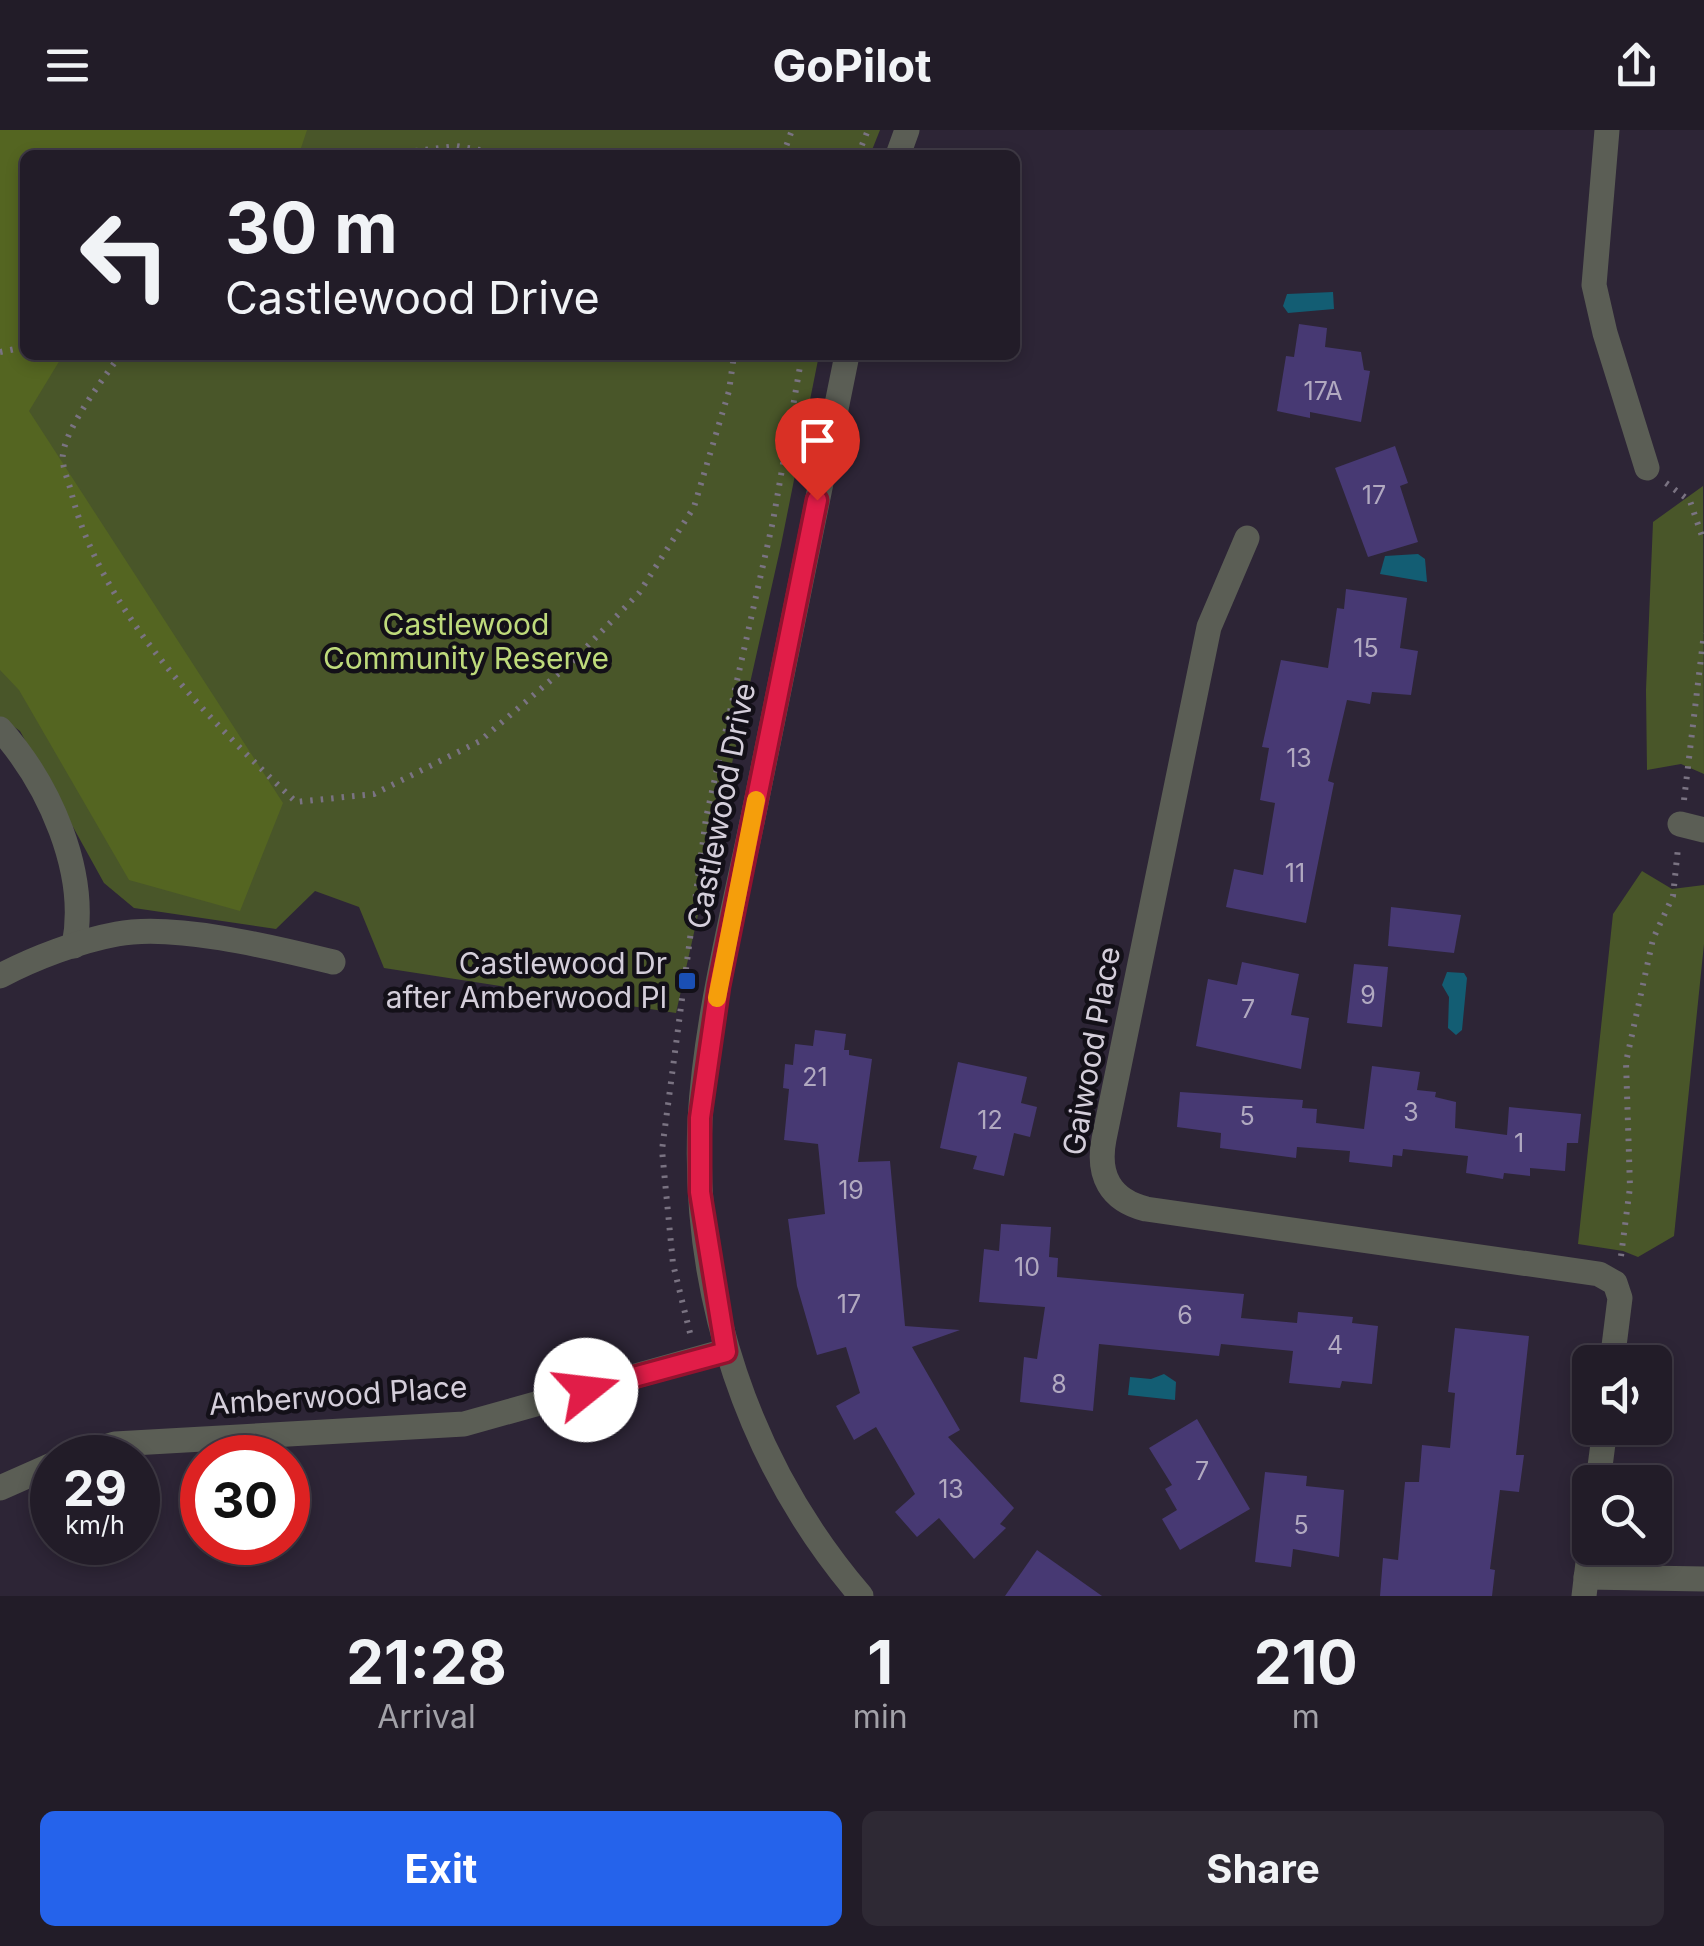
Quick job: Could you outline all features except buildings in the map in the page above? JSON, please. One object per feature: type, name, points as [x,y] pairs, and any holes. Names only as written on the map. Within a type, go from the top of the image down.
[{"type":"street","points":[[1607,130],[1594,285],[1605,334],[1647,468]]},
{"type":"street","name":"Castlewood Drive","points":[[845,360],[719,986],[700,1118],[700,1192],[726,1352],[753,1426],[791,1499],[835,1566],[861,1596]]},
{"type":"street","name":"Gaiwood Place","points":[[1247,538],[1210,627],[1100,1156],[1108,1186],[1130,1205],[1146,1209],[1573,1268],[1599,1274],[1615,1283]]},
{"type":"street","points":[[0,730],[36,779],[72,868],[78,893],[74,946]]},
{"type":"street","points":[[0,976],[74,946],[119,933],[152,932],[276,948],[333,962]]},
{"type":"street","points":[[1614,1345],[1620,1298],[1615,1283]]},
{"type":"street","name":"Amberwood Place","points":[[160,1441],[464,1424],[726,1352]]},
{"type":"street","points":[[0,1488],[30,1475]]},
{"type":"street","points":[[1585,1586],[1704,1579]]},
{"type":"path","points":[[424,150],[456,146],[480,150]]},
{"type":"path","points":[[117,360],[84,408],[62,454],[75,507],[107,579],[166,666],[235,745],[296,802],[374,794],[480,741],[572,662],[639,593],[694,507],[733,360]]},
{"type":"path","points":[[1647,468],[1690,502],[1704,542]]},
{"type":"path","points":[[1615,1283],[1626,1236],[1630,1187],[1626,1062],[1653,938],[1674,896],[1692,827],[1704,633]]},
{"type":"green space","name":"Castlewood Community Reserve","points":[[0,130],[880,130],[872,150],[20,150],[20,360],[818,360],[781,545],[676,1013],[384,968],[359,907],[315,891],[276,929],[134,908],[104,883],[20,731],[0,717]]},
{"type":"green space","points":[[0,130],[307,130],[300,150],[20,150],[20,360],[60,360],[29,411],[283,803],[240,911],[129,880],[19,690],[0,670]]},
{"type":"green space","points":[[1703,486],[1704,774],[1681,764],[1647,770],[1653,522]]},
{"type":"green space","points":[[1642,871],[1672,889],[1704,885],[1704,944],[1674,1236],[1638,1257],[1578,1244],[1613,914]]},
{"type":"water","points":[[1333,292],[1334,309],[1288,313],[1283,306],[1287,294]]},
{"type":"water","points":[[1418,554],[1425,559],[1427,582],[1380,574],[1385,556]]},
{"type":"water","points":[[1447,972],[1464,973],[1467,978],[1462,1030],[1456,1035],[1448,1028],[1449,997],[1442,985]]},
{"type":"water","points":[[1164,1374],[1176,1382],[1175,1400],[1128,1395],[1130,1377],[1151,1379]]},
{"type":"slow traffic","points":[[717,998],[756,800]]},
{"type":"place","name":"Castlewood Dr after Amberwood Pl","points":[[687,981]]},
{"type":"route","points":[[586,1390],[726,1352],[700,1192],[700,1118],[719,986],[817,500]]}]
